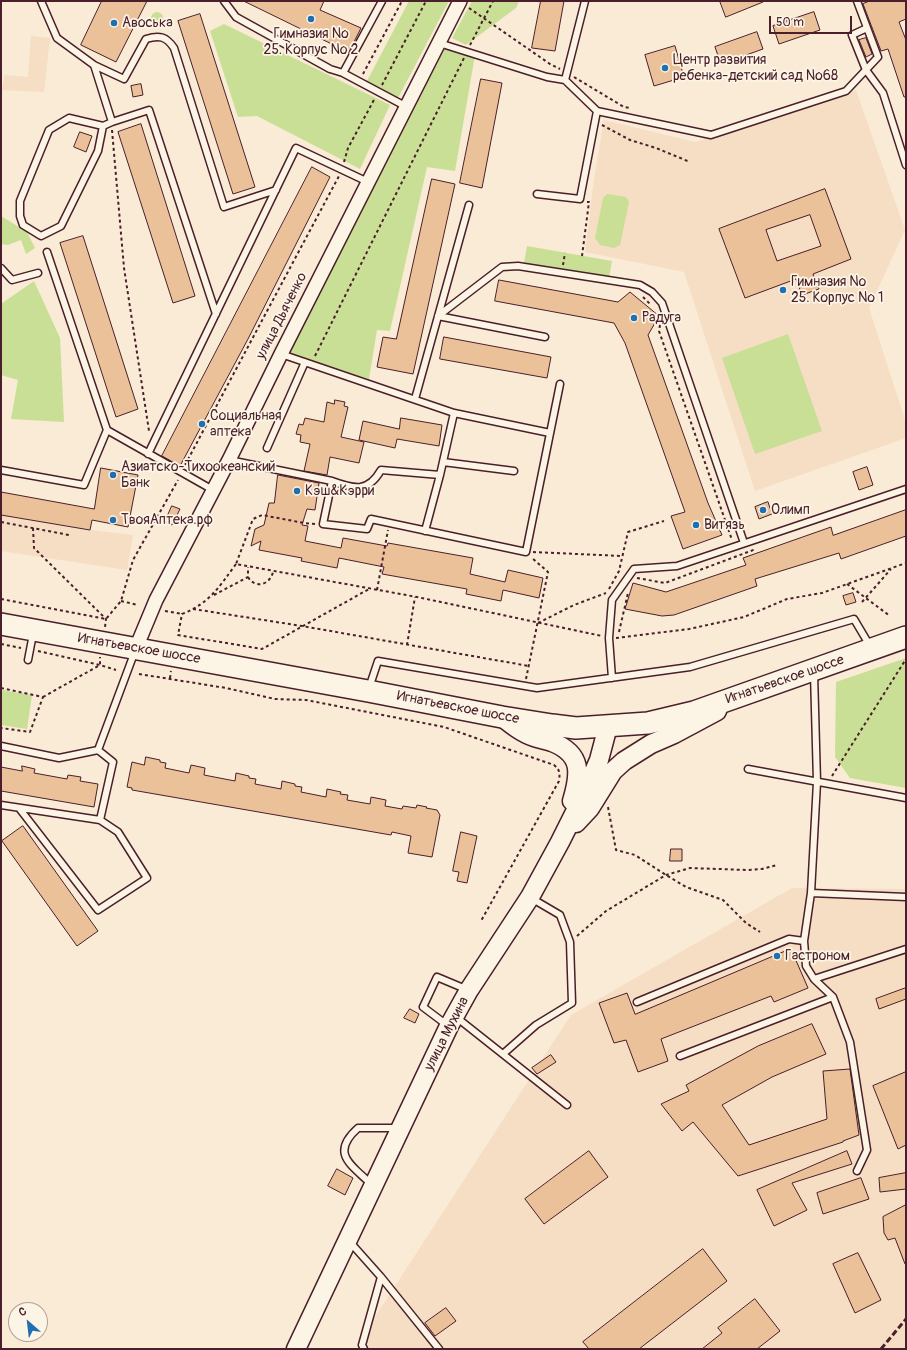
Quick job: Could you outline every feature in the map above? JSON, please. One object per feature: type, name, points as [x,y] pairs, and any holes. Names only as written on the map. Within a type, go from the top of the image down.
[{"type":"main road","name":"Игнатьевское шоссе","points":[[1,624],[32,640],[102,643],[136,648],[502,717],[576,728],[648,723],[694,712],[906,637]]},
{"type":"main road","points":[[560,842],[590,808],[613,771],[624,761],[651,744],[674,734],[754,691]]},
{"type":"main road","points":[[502,717],[518,729],[534,737],[565,748],[572,754],[577,764],[578,774],[576,786],[560,842]]},
{"type":"main road","name":"улица Мухина","points":[[296,1349],[452,1021],[469,990],[530,897],[560,842],[599,760],[608,726]]},
{"type":"street","name":"улица Дьяченко","points":[[136,648],[156,600],[212,490],[229,460],[281,354],[439,43],[463,3]]},
{"type":"lane","points":[[41,1],[57,38],[94,65],[124,79],[146,39],[158,36],[166,40],[174,48],[224,207],[276,190]]},
{"type":"lane","points":[[224,1],[236,17],[330,68],[343,73],[407,107]]},
{"type":"lane","points":[[343,73],[382,1]]},
{"type":"lane","points":[[565,80],[585,1]]},
{"type":"lane","points":[[439,43],[547,77],[565,80],[597,111],[710,135],[846,90],[878,57],[857,1]]},
{"type":"lane","points":[[867,28],[852,36],[866,70],[883,93],[906,165]]},
{"type":"lane","points":[[94,65],[112,122]]},
{"type":"lane","points":[[103,126],[98,151],[60,226],[42,236],[23,225],[20,216],[20,201],[49,130],[70,118],[103,126],[150,110],[216,314]]},
{"type":"lane","points":[[537,194],[580,202],[597,111]]},
{"type":"lane","points":[[148,454],[296,148],[342,168],[368,182]]},
{"type":"lane","points":[[415,400],[469,205]]},
{"type":"lane","points":[[47,252],[107,430],[212,490]]},
{"type":"lane","points":[[438,316],[502,268],[518,266],[640,285],[652,292],[662,303],[744,543]]},
{"type":"lane","points":[[1,268],[12,280],[38,273]]},
{"type":"lane","points":[[438,316],[545,337]]},
{"type":"lane","points":[[281,354],[454,413],[550,433]]},
{"type":"lane","points":[[267,448],[305,362]]},
{"type":"lane","points":[[332,481],[323,524],[367,529],[371,519],[526,552],[560,384]]},
{"type":"lane","points":[[425,531],[440,475],[454,413]]},
{"type":"lane","points":[[1,470],[84,485],[107,430]]},
{"type":"lane","points":[[229,460],[359,488],[376,478],[381,470],[440,475]]},
{"type":"lane","points":[[443,462],[514,471]]},
{"type":"lane","points":[[612,678],[609,638],[612,600],[634,569],[677,566],[906,488]]},
{"type":"lane","points":[[368,691],[378,661],[537,688],[690,667],[854,620],[872,649]]},
{"type":"lane","points":[[28,660],[32,640]]},
{"type":"lane","points":[[98,750],[136,648]]},
{"type":"lane","points":[[814,670],[817,782],[811,893],[804,941],[806,966],[814,980],[833,997],[850,1042],[867,1150],[857,1171]]},
{"type":"lane","points":[[1,746],[59,758],[98,750]]},
{"type":"lane","points":[[98,750],[113,762],[100,820]]},
{"type":"lane","points":[[748,769],[906,798]]},
{"type":"lane","points":[[1,805],[100,820],[118,832],[147,878],[98,910],[19,808]]},
{"type":"lane","points":[[811,893],[906,897]]},
{"type":"lane","points":[[503,1054],[536,1025],[572,1003],[570,942],[560,915],[530,897]]},
{"type":"lane","points":[[637,1002],[789,939],[804,941]]},
{"type":"lane","points":[[814,980],[906,949]]},
{"type":"lane","points":[[469,990],[437,977],[423,1007],[452,1021],[503,1054],[567,1105]]},
{"type":"lane","points":[[680,1056],[833,997]]},
{"type":"lane","points":[[373,1186],[345,1159],[344,1150],[346,1143],[351,1134],[358,1128],[401,1128]]},
{"type":"lane","points":[[348,1240],[381,1277],[439,1349]]},
{"type":"lane","points":[[364,1349],[362,1345],[381,1277]]},
{"type":"path","points":[[359,82],[402,1]]},
{"type":"path","points":[[105,631],[106,619],[121,601],[133,560],[182,473],[338,179],[348,148],[426,1]]},
{"type":"path","points":[[315,356],[493,1]]},
{"type":"path","points":[[463,3],[550,64],[568,72],[624,107],[632,108]]},
{"type":"path","points":[[597,111],[603,126],[630,140],[656,148],[690,162]]},
{"type":"path","points":[[112,122],[124,268],[149,435],[148,454]]},
{"type":"path","points":[[580,202],[589,202],[582,256]]},
{"type":"path","points":[[640,295],[652,305]]},
{"type":"path","points":[[660,324],[659,331],[732,542]]},
{"type":"path","points":[[213,595],[236,564],[253,518],[262,515],[304,523]]},
{"type":"path","points":[[628,532],[664,521]]},
{"type":"path","points":[[1,522],[69,535]]},
{"type":"path","points":[[377,590],[389,523]]},
{"type":"path","points":[[33,528],[34,548],[106,619]]},
{"type":"path","points":[[632,577],[665,583],[759,548]]},
{"type":"path","points":[[526,552],[622,556]]},
{"type":"path","points":[[525,686],[548,572],[526,552]]},
{"type":"path","points":[[236,564],[415,597],[609,638],[617,638],[688,629],[744,617],[787,599],[822,593],[906,563]]},
{"type":"path","points":[[248,567],[248,576],[256,584],[264,584],[270,580],[273,572]]},
{"type":"path","points":[[862,602],[892,568]]},
{"type":"path","points":[[165,611],[182,614],[193,610],[213,595],[248,576]]},
{"type":"path","points":[[847,584],[890,616]]},
{"type":"path","points":[[182,614],[178,635],[262,650],[369,589]]},
{"type":"path","points":[[617,638],[628,592]]},
{"type":"path","points":[[538,623],[574,605],[606,593]]},
{"type":"path","points":[[407,645],[415,597]]},
{"type":"path","points":[[1,599],[106,619]]},
{"type":"path","points":[[121,601],[138,605]]},
{"type":"path","points":[[193,610],[302,626],[529,666]]},
{"type":"path","points":[[1,644],[32,640],[116,670]]},
{"type":"path","points":[[100,657],[100,665]]},
{"type":"path","points":[[827,784],[906,659]]},
{"type":"path","points":[[1,728],[30,732],[43,697],[100,665]]},
{"type":"path","points":[[170,678],[171,671]]},
{"type":"path","points":[[139,674],[170,678],[275,699],[306,700],[444,727],[554,765],[558,768],[560,773],[559,781],[481,921]]},
{"type":"path","points":[[1,688],[43,697]]},
{"type":"path","points":[[607,806],[616,850],[635,855],[666,876],[686,887],[723,900],[746,923],[760,932]]},
{"type":"path","points":[[570,942],[606,911],[666,876],[690,868],[747,870],[762,869],[777,865]]},
{"type":"shaded area","points":[[31,36],[50,38],[44,92],[2,90],[5,75],[28,77]]},
{"type":"shaded area","name":"Гимназия № 25. Корпус № 1","points":[[856,90],[905,230],[869,308],[906,423],[906,438],[755,491],[684,272],[585,252],[594,179],[604,120],[695,142]]},
{"type":"shaded area","points":[[1,515],[90,530],[133,535],[127,570],[1,551]]},
{"type":"shaded area","points":[[792,888],[906,889],[906,1349],[365,1349],[375,1317],[571,1015]]},
{"type":"green space","points":[[409,1],[449,1],[398,98],[367,81]]},
{"type":"green space","points":[[472,1],[519,1],[516,8],[466,45],[452,38]]},
{"type":"green space","points":[[155,12],[159,12],[163,18],[159,24],[155,24],[151,20],[151,16]]},
{"type":"green space","points":[[224,24],[390,105],[360,169],[257,116],[238,117],[210,31]]},
{"type":"green space","points":[[439,43],[475,55],[455,171],[427,167],[390,331],[377,330],[369,379],[281,354]]},
{"type":"green space","points":[[607,194],[626,197],[629,202],[620,245],[614,248],[600,245],[595,238],[603,198]]},
{"type":"green space","points":[[1,216],[27,232],[35,248],[26,254],[21,240],[8,245],[1,244]]},
{"type":"green space","points":[[527,246],[612,261],[609,278],[524,263]]},
{"type":"green space","points":[[34,281],[60,338],[64,422],[11,419],[18,380],[1,375],[1,304]]},
{"type":"green space","points":[[788,334],[822,431],[755,454],[722,358]]},
{"type":"green space","points":[[906,658],[906,788],[850,778],[835,757],[836,682]]},
{"type":"green space","points":[[1,690],[32,695],[27,729],[1,725]]},
{"type":"building","name":"Авоська","points":[[102,1],[147,1],[116,62],[81,45]]},
{"type":"building","name":"Гимназия № 25. Корпус № 2","points":[[244,1],[324,1],[320,10],[361,28],[349,52]]},
{"type":"building","points":[[541,1],[564,1],[555,51],[532,48]]},
{"type":"building","points":[[720,1],[762,1],[763,2],[726,17]]},
{"type":"building","points":[[870,1],[906,1],[906,19],[899,22],[906,40],[906,97],[904,97],[888,49],[881,51],[863,4]]},
{"type":"building","points":[[814,12],[820,30],[779,44],[773,26]]},
{"type":"building","points":[[200,14],[255,187],[233,194],[178,21]]},
{"type":"building","points":[[757,32],[763,49],[721,64],[715,47]]},
{"type":"building","points":[[866,38],[872,54],[866,57],[859,40]]},
{"type":"building","points":[[675,46],[684,77],[654,86],[645,55]]},
{"type":"building","points":[[481,79],[502,83],[482,188],[460,183]]},
{"type":"building","points":[[141,84],[143,95],[133,97],[131,86]]},
{"type":"building","points":[[141,124],[195,296],[173,303],[118,132]]},
{"type":"building","points":[[80,132],[92,136],[86,152],[74,147]]},
{"type":"building","points":[[312,167],[330,177],[248,339],[180,466],[162,456]]},
{"type":"building","points":[[432,179],[455,184],[413,374],[377,367],[383,337],[396,339]]},
{"type":"building","points":[[825,189],[851,259],[813,274],[819,289],[802,295],[796,279],[745,298],[719,229]],"holes":[[[810,215],[821,246],[777,261],[766,230]]]},
{"type":"building","points":[[83,236],[138,409],[116,417],[60,243]]},
{"type":"building","points":[[499,280],[618,302],[630,292],[659,316],[648,335],[708,503],[722,535],[683,549],[671,516],[685,512],[625,343],[614,323],[495,301]]},
{"type":"building","points":[[444,337],[551,357],[547,378],[440,359]]},
{"type":"building","points":[[335,400],[345,402],[344,406],[348,407],[341,437],[364,442],[359,463],[330,457],[327,475],[304,471],[310,444],[300,442],[301,435],[296,434],[299,424],[303,425],[305,418],[324,422],[327,402],[334,404]]},
{"type":"building","points":[[401,418],[442,425],[439,446],[397,439],[395,448],[359,440],[363,421],[399,429]]},
{"type":"building","points":[[867,467],[873,485],[859,490],[853,472]]},
{"type":"building","points":[[101,468],[138,475],[128,527],[92,520],[90,530],[1,515],[1,492],[94,509]]},
{"type":"building","points":[[278,475],[319,483],[315,510],[307,509],[302,525],[308,526],[305,541],[341,548],[343,538],[387,546],[388,543],[473,558],[470,574],[505,582],[508,570],[543,578],[539,598],[503,590],[501,601],[466,594],[467,589],[382,574],[384,567],[339,558],[337,568],[301,561],[302,558],[259,550],[261,541],[251,546],[255,529],[264,525],[269,503],[274,503]]},
{"type":"building","name":"Олимп","points":[[768,502],[772,514],[759,519],[755,507]]},
{"type":"building","points":[[172,506],[180,509],[172,525],[165,522]]},
{"type":"building","points":[[906,510],[906,536],[841,559],[839,553],[755,579],[757,586],[674,615],[662,616],[625,609],[633,583],[666,592],[746,565],[743,558],[831,527],[833,535]]},
{"type":"building","points":[[853,593],[856,602],[846,605],[843,596]]},
{"type":"building","points":[[146,757],[166,763],[165,768],[189,773],[191,765],[205,768],[204,775],[235,781],[236,773],[256,779],[255,784],[281,789],[282,781],[302,787],[301,792],[326,797],[327,789],[341,792],[340,794],[348,795],[347,800],[370,804],[371,797],[386,800],[385,806],[402,809],[403,806],[416,808],[417,805],[437,810],[440,815],[432,857],[408,853],[411,836],[392,832],[391,835],[132,790],[132,788],[127,787],[132,762],[144,765]]},
{"type":"building","points":[[22,766],[35,769],[34,773],[67,779],[68,775],[81,777],[80,781],[98,784],[94,807],[1,791],[1,767],[22,771]]},
{"type":"building","points":[[23,826],[98,931],[77,946],[2,841]]},
{"type":"building","points":[[461,832],[477,836],[467,883],[457,881],[459,872],[453,871]]},
{"type":"building","points":[[671,849],[682,849],[682,861],[670,861]]},
{"type":"building","points":[[791,949],[808,988],[774,1002],[771,996],[661,1039],[668,1061],[638,1072],[626,1040],[614,1043],[599,1003],[627,993],[635,1014]]},
{"type":"building","points":[[906,988],[906,999],[879,1009],[876,999]]},
{"type":"building","points":[[410,1009],[419,1014],[415,1023],[404,1018]]},
{"type":"building","points":[[812,1024],[826,1054],[772,1077],[722,1105],[749,1145],[827,1119],[823,1071],[850,1069],[859,1135],[843,1142],[738,1176],[693,1122],[682,1131],[661,1104],[689,1091],[686,1085],[758,1046]]},
{"type":"building","points":[[551,1055],[556,1062],[537,1074],[532,1068]]},
{"type":"building","points":[[906,1072],[906,1145],[898,1149],[873,1086]]},
{"type":"building","points":[[589,1151],[608,1177],[544,1224],[525,1199]]},
{"type":"building","points":[[847,1151],[852,1164],[792,1183],[807,1210],[774,1226],[757,1190]]},
{"type":"building","points":[[337,1169],[353,1178],[345,1195],[328,1186]]},
{"type":"building","points":[[906,1173],[906,1189],[880,1192],[879,1178]]},
{"type":"building","points":[[861,1178],[869,1199],[823,1214],[817,1193]]},
{"type":"building","points":[[906,1205],[905,1264],[895,1238],[888,1240],[884,1233],[883,1217]]},
{"type":"building","points":[[703,1249],[727,1281],[639,1349],[589,1349],[583,1342]]},
{"type":"building","points":[[858,1253],[881,1300],[855,1313],[833,1264]]},
{"type":"building","points":[[755,1299],[780,1331],[757,1349],[702,1349],[722,1333],[718,1328]]},
{"type":"building","points":[[446,1308],[456,1321],[435,1336],[425,1323]]},
{"type":"railway","points":[[881,1349],[906,1319]]},
{"type":"place","name":"Гимназия № 25. Корпус № 2","points":[[311,19]]},
{"type":"place","name":"Авоська","points":[[114,23]]},
{"type":"place","name":"Центр развития ребенка-детский сад №68","points":[[665,68]]},
{"type":"place","name":"Гимназия № 25. Корпус № 1","points":[[783,290]]},
{"type":"place","name":"Радуга","points":[[634,318]]},
{"type":"place","name":"Социальная аптека","points":[[202,424]]},
{"type":"place","name":"Азиатско-Тихоокеанский Банк","points":[[113,475]]},
{"type":"place","name":"Кэш&Кэрри","points":[[297,491]]},
{"type":"place","name":"Олимп","points":[[763,510]]},
{"type":"place","name":"ТвояАптека.рф","points":[[113,520]]},
{"type":"place","name":"Витязь","points":[[696,525]]},
{"type":"place","name":"Гастроном","points":[[777,956]]}]
